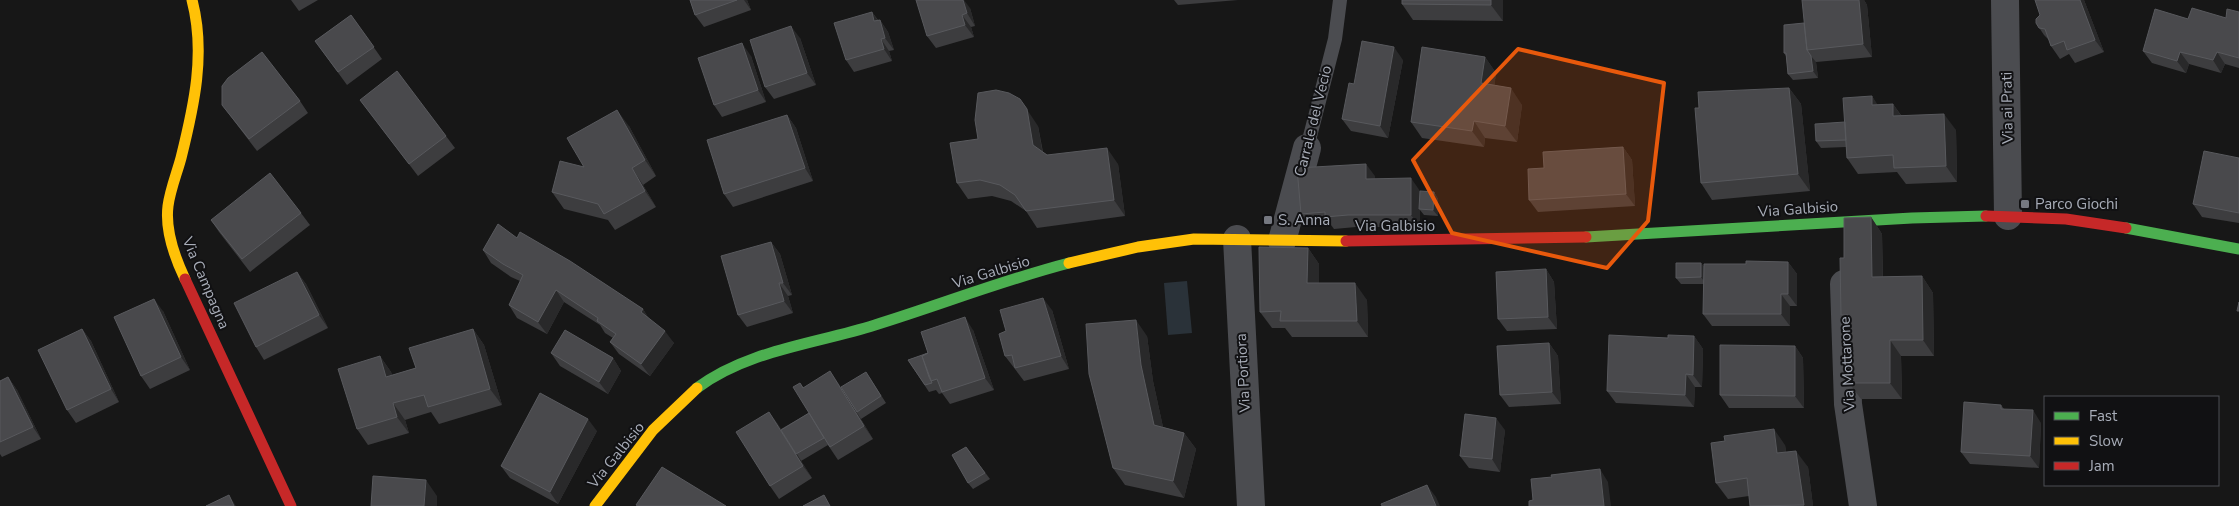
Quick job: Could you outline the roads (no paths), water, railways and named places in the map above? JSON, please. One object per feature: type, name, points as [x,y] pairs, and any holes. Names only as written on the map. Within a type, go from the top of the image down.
[{"type":"street","name":"Via Campagna","points":[[192,0],[199,24],[198,70],[168,205],[167,222],[179,266],[291,506]]},
{"type":"street","name":"Via ai Prati","points":[[2005,0],[2008,216]]},
{"type":"street","name":"Carrale del Vecio","points":[[1282,241],[1306,148]]},
{"type":"street","name":"Via Galbisio","points":[[595,506],[618,473],[673,410],[706,382],[727,370],[760,358],[868,328],[1011,281],[1090,259],[1177,241],[1237,239],[1282,241],[1432,241],[1630,236],[1842,220],[2008,216],[2092,222],[2239,249]]},
{"type":"street","name":"Via Mottarone","points":[[1842,220],[1844,343],[1848,404],[1863,506]]},
{"type":"street","name":"Via Portiora","points":[[1237,239],[1251,506]]},
{"type":"lane","name":"Carrale del Vecio","points":[[1306,148],[1335,39],[1340,0]]},
{"type":"place","name":"Parco Giochi","points":[[2025,204]]},
{"type":"place","name":"S. Anna","points":[[1268,220]]}]
